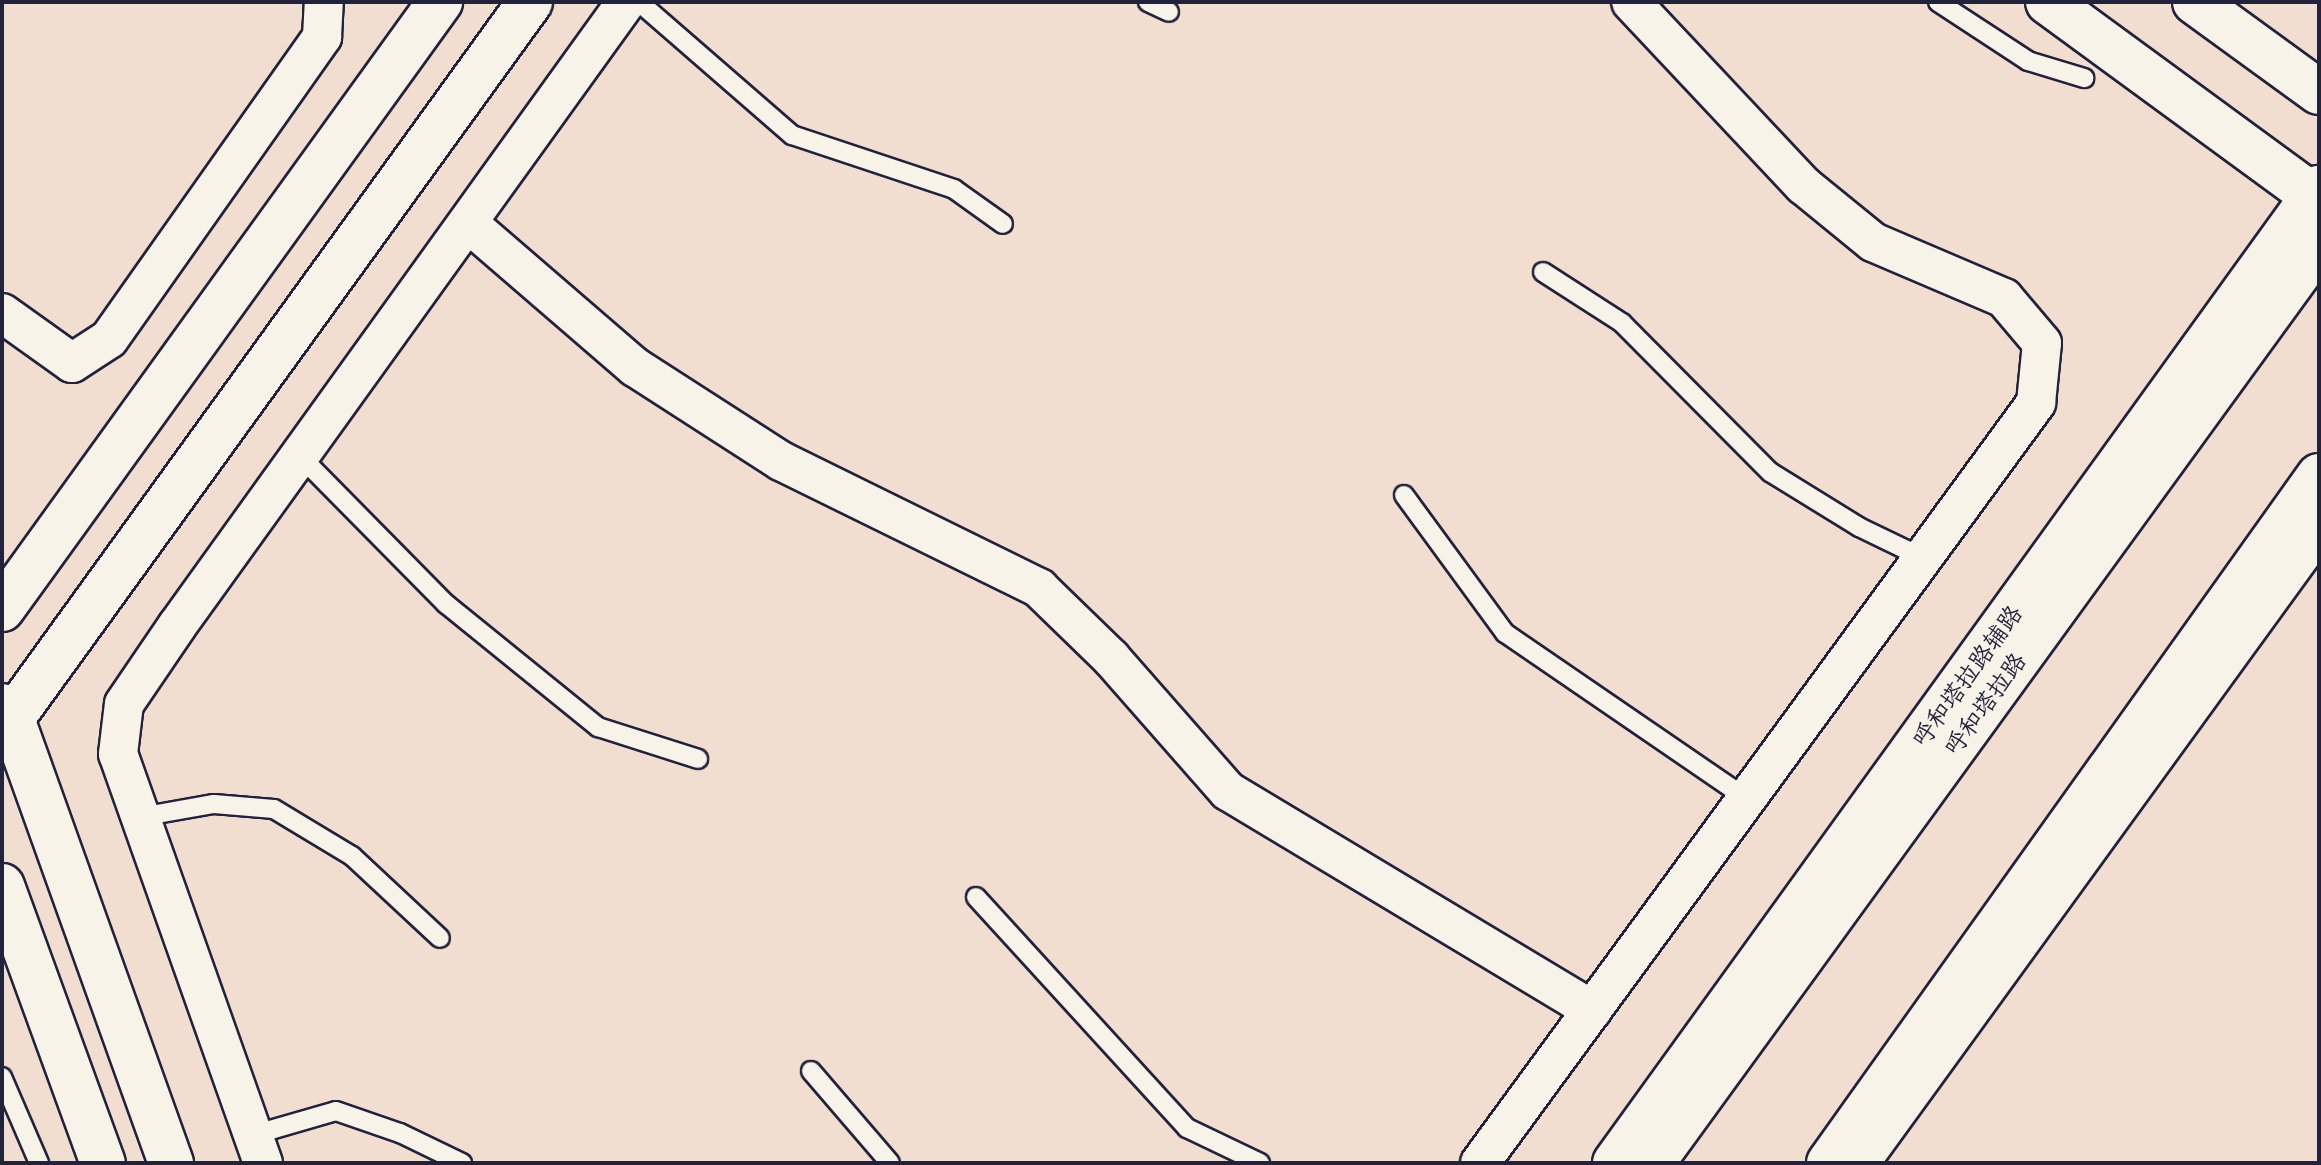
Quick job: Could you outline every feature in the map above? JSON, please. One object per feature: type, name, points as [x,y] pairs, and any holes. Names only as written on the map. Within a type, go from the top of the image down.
[{"type":"street","points":[[2,313],[72,363],[109,339],[322,37],[324,2]]},
{"type":"street","points":[[2,609],[440,2]]},
{"type":"street","points":[[171,1163],[5,719],[530,2]]},
{"type":"street","points":[[258,1149],[118,754],[124,704],[626,2]]},
{"type":"street","points":[[1480,1163],[2036,403],[2042,343],[2004,298],[1873,242],[1803,185],[1631,2]]},
{"type":"street","points":[[2048,2],[2317,195]]},
{"type":"street","points":[[2195,2],[2319,92]]},
{"type":"street","name":"呼和塔拉路辅路","points":[[1615,1163],[2317,195]]},
{"type":"street","points":[[468,223],[635,367],[781,461],[1039,588],[1111,658],[1228,791],[1592,1010]]},
{"type":"street","name":"呼和塔拉路","points":[[1652,1163],[2319,245]]},
{"type":"street","points":[[1829,1163],[2319,476]]},
{"type":"street","points":[[1856,1163],[2319,525]]},
{"type":"street","points":[[2,886],[103,1163]]},
{"type":"lane","points":[[639,2],[792,135],[954,189],[1003,224]]},
{"type":"lane","points":[[1148,2],[1169,12]]},
{"type":"lane","points":[[1938,2],[2028,61],[2084,78]]},
{"type":"lane","points":[[1543,272],[1622,323],[1770,472],[1859,527],[1923,558]]},
{"type":"lane","points":[[300,456],[446,604],[598,727],[698,759]]},
{"type":"lane","points":[[1404,495],[1505,633],[1746,798]]},
{"type":"lane","points":[[140,817],[214,804],[274,809],[352,856],[440,938]]},
{"type":"lane","points":[[976,897],[1187,1128],[1260,1163]]},
{"type":"lane","points":[[811,1071],[890,1163]]},
{"type":"lane","points":[[2,1077],[39,1163]]},
{"type":"lane","points":[[258,1149],[336,1111],[400,1133],[462,1163]]}]
